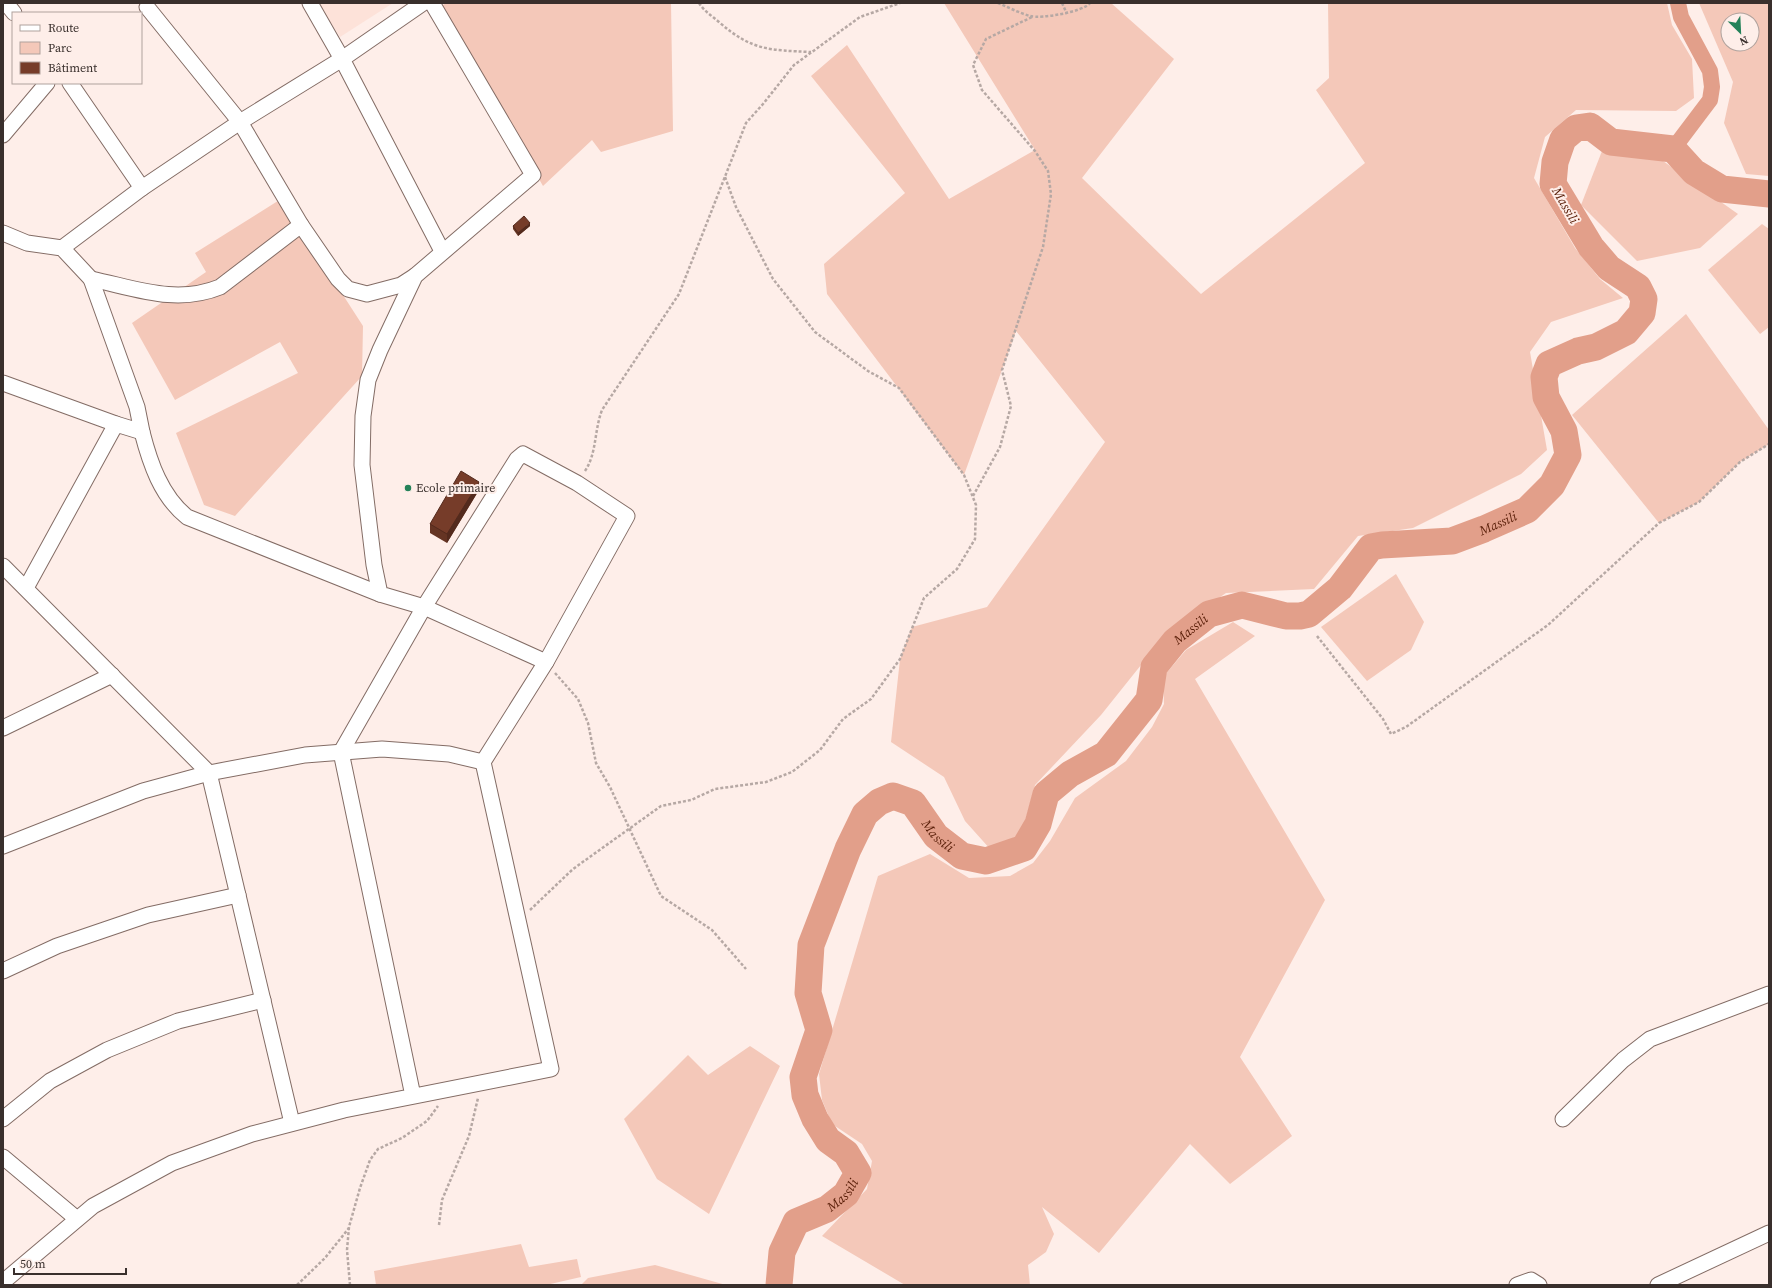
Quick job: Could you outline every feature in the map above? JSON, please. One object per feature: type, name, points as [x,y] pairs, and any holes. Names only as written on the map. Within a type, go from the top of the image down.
[{"type":"street","points":[[6,3],[13,12]]},
{"type":"street","points":[[310,3],[342,59],[442,251]]},
{"type":"street","points":[[62,248],[142,188],[240,122],[342,59],[423,3]]},
{"type":"street","points":[[143,8],[240,122],[301,225],[338,279],[348,289],[367,294],[401,285],[415,276],[442,251],[533,175],[432,3]]},
{"type":"street","points":[[3,135],[42,92],[46,84]]},
{"type":"street","points":[[71,84],[142,188]]},
{"type":"street","points":[[91,280],[155,294],[188,296],[205,293],[220,287],[301,225]]},
{"type":"street","points":[[3,233],[27,243],[62,248],[91,280],[137,407],[150,461],[168,498],[176,508],[187,517],[380,594],[424,607],[546,662]]},
{"type":"street","points":[[380,594],[374,565],[362,465],[363,416],[368,380],[380,350],[415,276]]},
{"type":"street","points":[[3,383],[142,432]]},
{"type":"street","points":[[26,588],[116,424]]},
{"type":"street","points":[[3,1282],[93,1206],[172,1163],[252,1134],[344,1110],[413,1096],[482,1081],[550,1069],[551,1067],[484,762],[546,662],[628,516],[577,484],[523,454],[519,456],[424,607],[341,752],[413,1096]]},
{"type":"street","points":[[3,566],[209,774],[264,1000],[292,1123]]},
{"type":"street","points":[[3,728],[112,675]]},
{"type":"street","points":[[3,846],[143,791],[209,774],[305,755],[390,750],[448,754],[484,762]]},
{"type":"street","points":[[3,971],[57,946],[148,915],[238,895]]},
{"type":"street","points":[[1563,1118],[1623,1060],[1650,1039],[1769,994]]},
{"type":"street","points":[[3,1119],[50,1082],[106,1050],[178,1021],[264,1000]]},
{"type":"street","points":[[3,1157],[77,1219]]},
{"type":"street","points":[[1658,1285],[1769,1233]]},
{"type":"street","points":[[1517,1285],[1531,1280],[1539,1285]]},
{"type":"path","points":[[699,3],[702,8],[728,30],[745,41],[766,49],[812,52]]},
{"type":"path","points":[[577,484],[589,466],[594,451],[597,424],[602,410],[679,294],[746,123],[794,65],[860,17],[900,3]]},
{"type":"path","points":[[998,3],[1032,17]]},
{"type":"path","points":[[1062,3],[1067,14]]},
{"type":"path","points":[[973,496],[1000,447],[1011,406],[1002,370],[1043,247],[1052,194],[1048,171],[1035,151],[982,90],[973,65],[986,40],[1032,17],[1067,14],[1088,7],[1090,3]]},
{"type":"path","points":[[518,921],[573,869],[661,806],[691,800],[715,789],[766,782],[792,772],[820,750],[843,719],[871,699],[900,659],[924,598],[957,569],[975,539],[976,506],[964,475],[899,388],[868,371],[815,332],[773,279],[736,207],[725,177]]},
{"type":"path","points":[[1317,636],[1383,719],[1391,734],[1406,727],[1548,625],[1659,523],[1699,502],[1740,462],[1769,444]]},
{"type":"path","points":[[546,662],[578,699],[588,723],[596,763],[610,787],[661,896],[712,930],[746,969]]},
{"type":"path","points":[[439,1225],[442,1200],[469,1136],[482,1081]]},
{"type":"path","points":[[350,1285],[347,1250],[349,1227],[370,1160],[378,1149],[402,1138],[427,1121],[454,1087]]},
{"type":"path","points":[[297,1285],[325,1258],[349,1227]]},
{"type":"shaded area","points":[[318,3],[393,3],[340,37]]},
{"type":"green space","points":[[446,3],[671,3],[673,131],[601,152],[592,140],[543,186],[440,7]]},
{"type":"green space","points":[[944,3],[1111,3],[1174,59],[1082,178],[1201,294],[1365,163],[1316,90],[1329,78],[1328,3],[1667,3],[1672,25],[1692,59],[1694,98],[1676,111],[1576,110],[1545,137],[1534,178],[1575,248],[1600,279],[1623,298],[1551,322],[1530,352],[1547,450],[1521,474],[1413,528],[1358,536],[1314,589],[1226,593],[1165,635],[1101,715],[1035,785],[1022,833],[991,850],[965,821],[944,777],[891,742],[900,659],[912,627],[987,607],[1105,442],[1016,331],[964,475],[827,294],[824,264],[905,193],[811,76],[847,45],[949,199],[1035,150]]},
{"type":"green space","points":[[1699,3],[1769,3],[1769,176],[1746,174],[1724,123],[1733,82],[1720,52],[1760,52],[1760,12],[1720,12],[1720,52]]},
{"type":"green space","points":[[1602,151],[1663,161],[1738,214],[1700,248],[1637,261],[1581,205]]},
{"type":"green space","points":[[281,199],[363,326],[362,376],[235,516],[204,505],[176,433],[298,373],[280,342],[175,400],[132,323],[206,272],[195,253]]},
{"type":"green space","points":[[1762,224],[1769,229],[1769,327],[1760,334],[1708,270]]},
{"type":"green space","points":[[1686,314],[1769,430],[1769,444],[1740,462],[1699,502],[1659,523],[1572,415]]},
{"type":"green space","points":[[1396,574],[1424,622],[1411,650],[1367,681],[1321,627]]},
{"type":"green space","points":[[1233,622],[1255,636],[1195,679],[1325,900],[1240,1057],[1292,1136],[1230,1184],[1190,1144],[1099,1253],[1042,1207],[1054,1234],[1046,1252],[1028,1265],[1030,1285],[905,1285],[822,1236],[867,1189],[872,1161],[862,1144],[832,1124],[822,1100],[819,1074],[878,876],[930,854],[969,878],[1010,876],[1033,863],[1050,841],[1075,798],[1126,761],[1152,727],[1164,704],[1163,677],[1186,650]]},
{"type":"green space","points":[[750,1046],[780,1066],[709,1214],[657,1179],[624,1119],[688,1055],[708,1075]]},
{"type":"green space","points":[[521,1244],[529,1267],[577,1259],[581,1277],[546,1285],[376,1285],[374,1271]]},
{"type":"green space","points":[[655,1265],[726,1285],[581,1285],[588,1278]]},
{"type":"building","points":[[524,216],[530,223],[518,233],[513,226]]},
{"type":"building","points":[[461,471],[479,482],[447,534],[430,524]]},
{"type":"waterway","points":[[1673,149],[1710,100],[1712,87],[1710,71],[1681,17],[1678,3]]},
{"type":"waterway","name":"Massili","points":[[779,1285],[782,1252],[796,1222],[827,1209],[846,1194],[858,1173],[846,1153],[828,1140],[815,1119],[805,1095],[803,1077],[819,1030],[808,993],[811,945],[848,849],[865,814],[879,802],[893,796],[913,803],[936,836],[962,856],[986,861],[1024,848],[1038,824],[1046,794],[1070,774],[1106,754],[1149,700],[1154,667],[1175,641],[1209,614],[1242,605],[1286,616],[1300,616],[1309,614],[1340,588],[1371,547],[1452,541],[1527,510],[1552,485],[1568,455],[1564,431],[1546,397],[1544,377],[1549,364],[1578,351],[1596,347],[1626,332],[1642,313],[1644,299],[1638,287],[1609,268],[1591,247],[1553,184],[1555,162],[1563,139],[1576,128],[1590,126],[1611,142],[1673,149],[1694,172],[1722,189],[1769,194]]},
{"type":"place","name":"Ecole primaire","points":[[408,488]]}]
